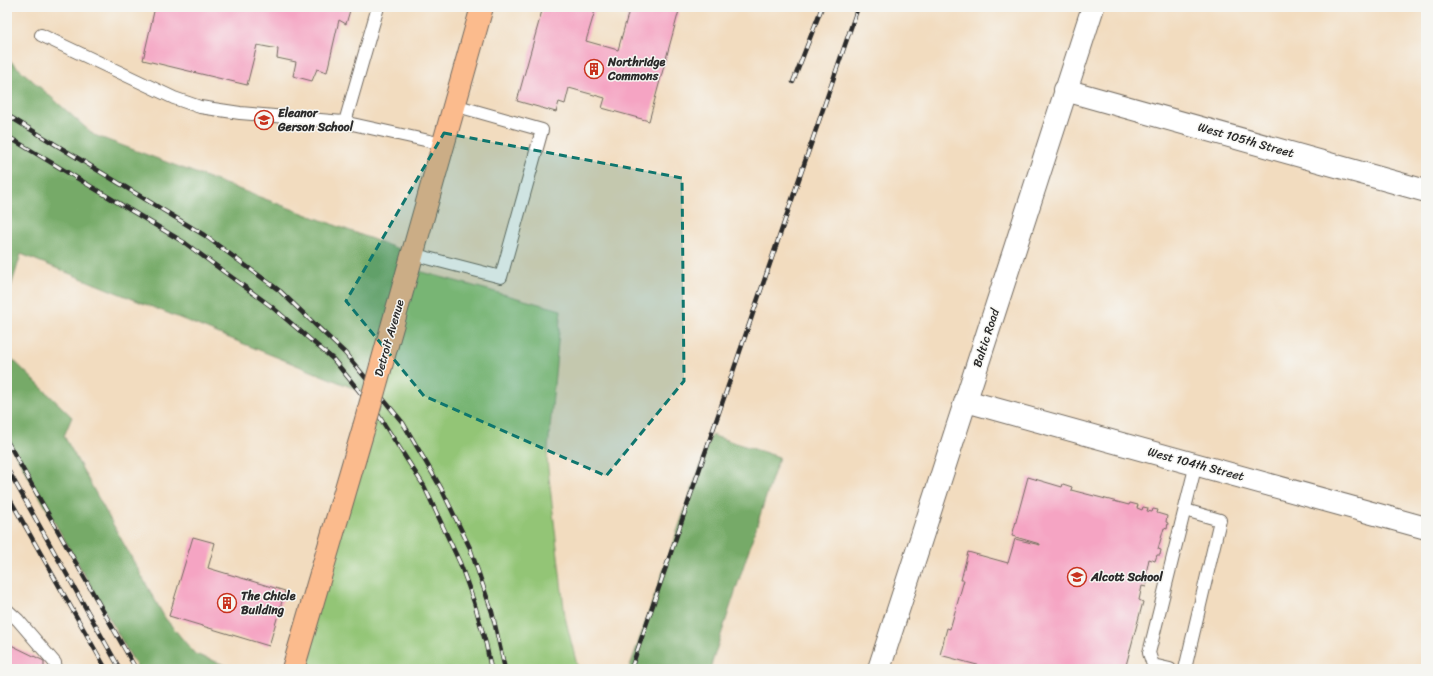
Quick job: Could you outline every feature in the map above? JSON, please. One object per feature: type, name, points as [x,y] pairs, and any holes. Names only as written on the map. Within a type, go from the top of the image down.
[{"type":"main road","name":"Detroit Avenue","points":[[293,669],[364,427],[482,7]]},
{"type":"street","name":"Baltic Road","points":[[879,669],[1093,7]]},
{"type":"street","name":"West 105th Street","points":[[1065,90],[1426,191]]},
{"type":"street","name":"West 104th Street","points":[[966,401],[1426,528]]},
{"type":"lane","points":[[345,122],[378,7]]},
{"type":"lane","points":[[41,35],[174,98],[200,107],[240,113],[345,122],[443,144]]},
{"type":"lane","points":[[412,254],[501,276],[540,138],[542,130],[454,105]]},
{"type":"lane","points":[[1170,669],[1153,665],[1149,653],[1196,464]]},
{"type":"lane","points":[[1185,510],[1220,520],[1185,669]]},
{"type":"lane","points":[[7,610],[18,620],[55,663],[56,669]]},
{"type":"highlighted area","points":[[444,133],[682,178],[684,381],[606,476],[424,396],[346,301]]},
{"type":"green space","points":[[7,58],[94,135],[412,254],[373,396],[21,254],[7,300]]},
{"type":"green space","points":[[408,268],[561,310],[547,460],[565,617],[578,669],[293,669]]},
{"type":"green space","points":[[7,354],[72,417],[64,436],[165,618],[195,654],[236,669],[138,669],[7,439]]},
{"type":"green space","points":[[711,435],[779,457],[710,669],[629,669]]},
{"type":"building","points":[[155,7],[351,7],[346,24],[339,20],[327,72],[317,69],[312,81],[293,76],[296,62],[277,58],[278,49],[257,45],[247,85],[143,60]]},
{"type":"building","name":"Northridge Commons","points":[[543,7],[596,7],[586,41],[618,50],[630,7],[680,7],[649,121],[602,108],[605,98],[569,88],[565,104],[559,102],[556,112],[517,101]]},
{"type":"building","points":[[1028,477],[1062,487],[1063,484],[1072,487],[1071,490],[1129,505],[1130,503],[1138,505],[1137,508],[1142,510],[1143,507],[1148,508],[1147,511],[1152,512],[1153,509],[1158,510],[1157,513],[1167,516],[1167,529],[1164,528],[1158,549],[1161,550],[1160,555],[1157,555],[1155,561],[1149,559],[1146,574],[1149,575],[1146,587],[1142,586],[1139,600],[1143,602],[1125,669],[992,669],[940,655],[947,628],[950,629],[964,580],[961,580],[968,552],[1008,563],[1015,539],[1040,545],[1012,536]]},
{"type":"building","name":"The Chicle Building","points":[[193,537],[215,543],[208,568],[285,591],[269,646],[169,616]]},
{"type":"building","points":[[7,643],[44,661],[44,669],[7,669]]},
{"type":"railway","points":[[793,82],[822,7]]},
{"type":"railway","points":[[631,669],[858,7]]},
{"type":"railway","points":[[7,115],[204,235],[280,291],[345,353],[403,423],[441,488],[470,548],[492,612],[505,669]]},
{"type":"railway","points":[[7,136],[185,243],[272,307],[333,359],[377,413],[424,486],[460,563],[474,602],[486,644],[491,669]]},
{"type":"railway","points":[[7,441],[136,669]]},
{"type":"railway","points":[[7,468],[120,669]]},
{"type":"railway","points":[[7,494],[106,669]]},
{"type":"place","name":"Northridge Commons","points":[[594,69]]},
{"type":"place","name":"Eleanor Gerson School","points":[[264,120]]},
{"type":"place","name":"Alcott School","points":[[1077,577]]},
{"type":"place","name":"The Chicle Building","points":[[227,603]]}]
